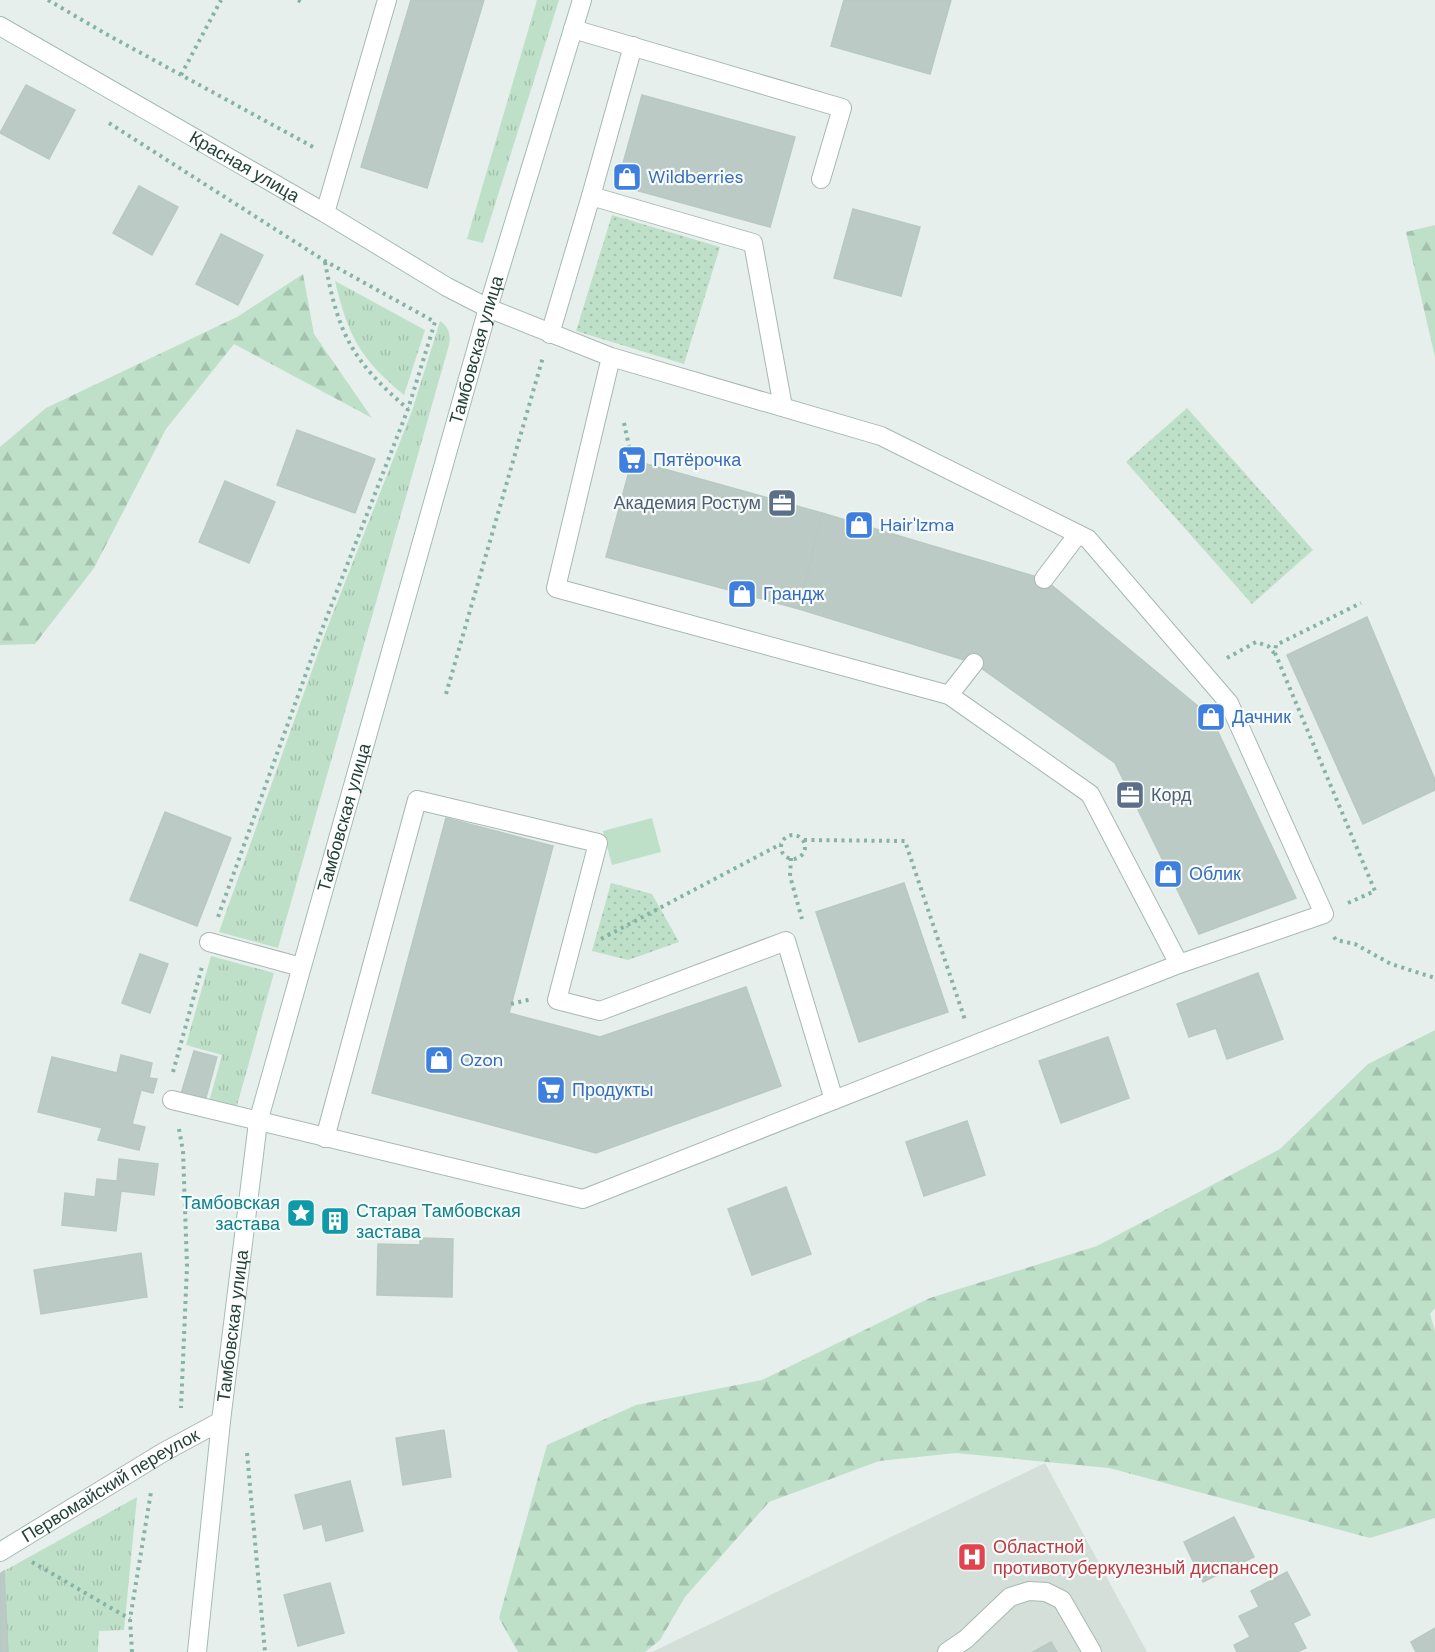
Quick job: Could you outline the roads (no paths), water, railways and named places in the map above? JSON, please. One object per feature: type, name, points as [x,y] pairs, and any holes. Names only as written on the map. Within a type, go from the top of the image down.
[{"type":"main road","points":[[325,213],[387,0]]},
{"type":"main road","name":"Тамбовская улица","points":[[197,1652],[221,1421],[258,1122],[488,308],[582,0]]},
{"type":"main road","name":"Красная улица","points":[[0,26],[325,213],[447,287],[488,308],[611,357],[881,436],[1088,539],[1229,703],[1324,914],[1179,964]]},
{"type":"main road","points":[[573,29],[842,108],[821,178]]},
{"type":"main road","points":[[550,334],[633,46]]},
{"type":"main road","points":[[591,196],[753,243],[783,407]]},
{"type":"main road","points":[[172,1100],[583,1199],[1179,964],[1090,794],[949,695],[556,588],[611,357]]},
{"type":"main road","points":[[1044,579],[1078,534]]},
{"type":"main road","points":[[949,695],[974,663]]},
{"type":"main road","points":[[325,1138],[417,800],[598,843],[556,1000],[600,1011],[786,941],[834,1100]]},
{"type":"main road","points":[[209,942],[301,967]]},
{"type":"main road","name":"Первомайский переулок","points":[[3,1550],[162,1453],[221,1421]]},
{"type":"main road","points":[[947,1652],[966,1639],[1010,1597],[1029,1591],[1046,1592],[1062,1600],[1092,1652]]},
{"type":"place","name":"Wildberries","points":[[627,177]]},
{"type":"place","name":"Пятёрочка","points":[[632,460]]},
{"type":"place","name":"Академия Ростум","points":[[782,503]]},
{"type":"place","name":"Hair'Izma","points":[[859,525]]},
{"type":"place","name":"Грандж","points":[[742,594]]},
{"type":"place","name":"Дачник","points":[[1211,717]]},
{"type":"place","name":"Корд","points":[[1130,795]]},
{"type":"place","name":"Облик","points":[[1168,874]]},
{"type":"place","name":"Ozon","points":[[439,1060]]},
{"type":"place","name":"Продукты","points":[[551,1090]]},
{"type":"place","name":"Тамбовская застава","points":[[301,1213]]},
{"type":"place","name":"Старая Тамбовская застава","points":[[335,1221]]},
{"type":"place","name":"Областной противотуберкулезный диспансер","points":[[972,1557]]}]
